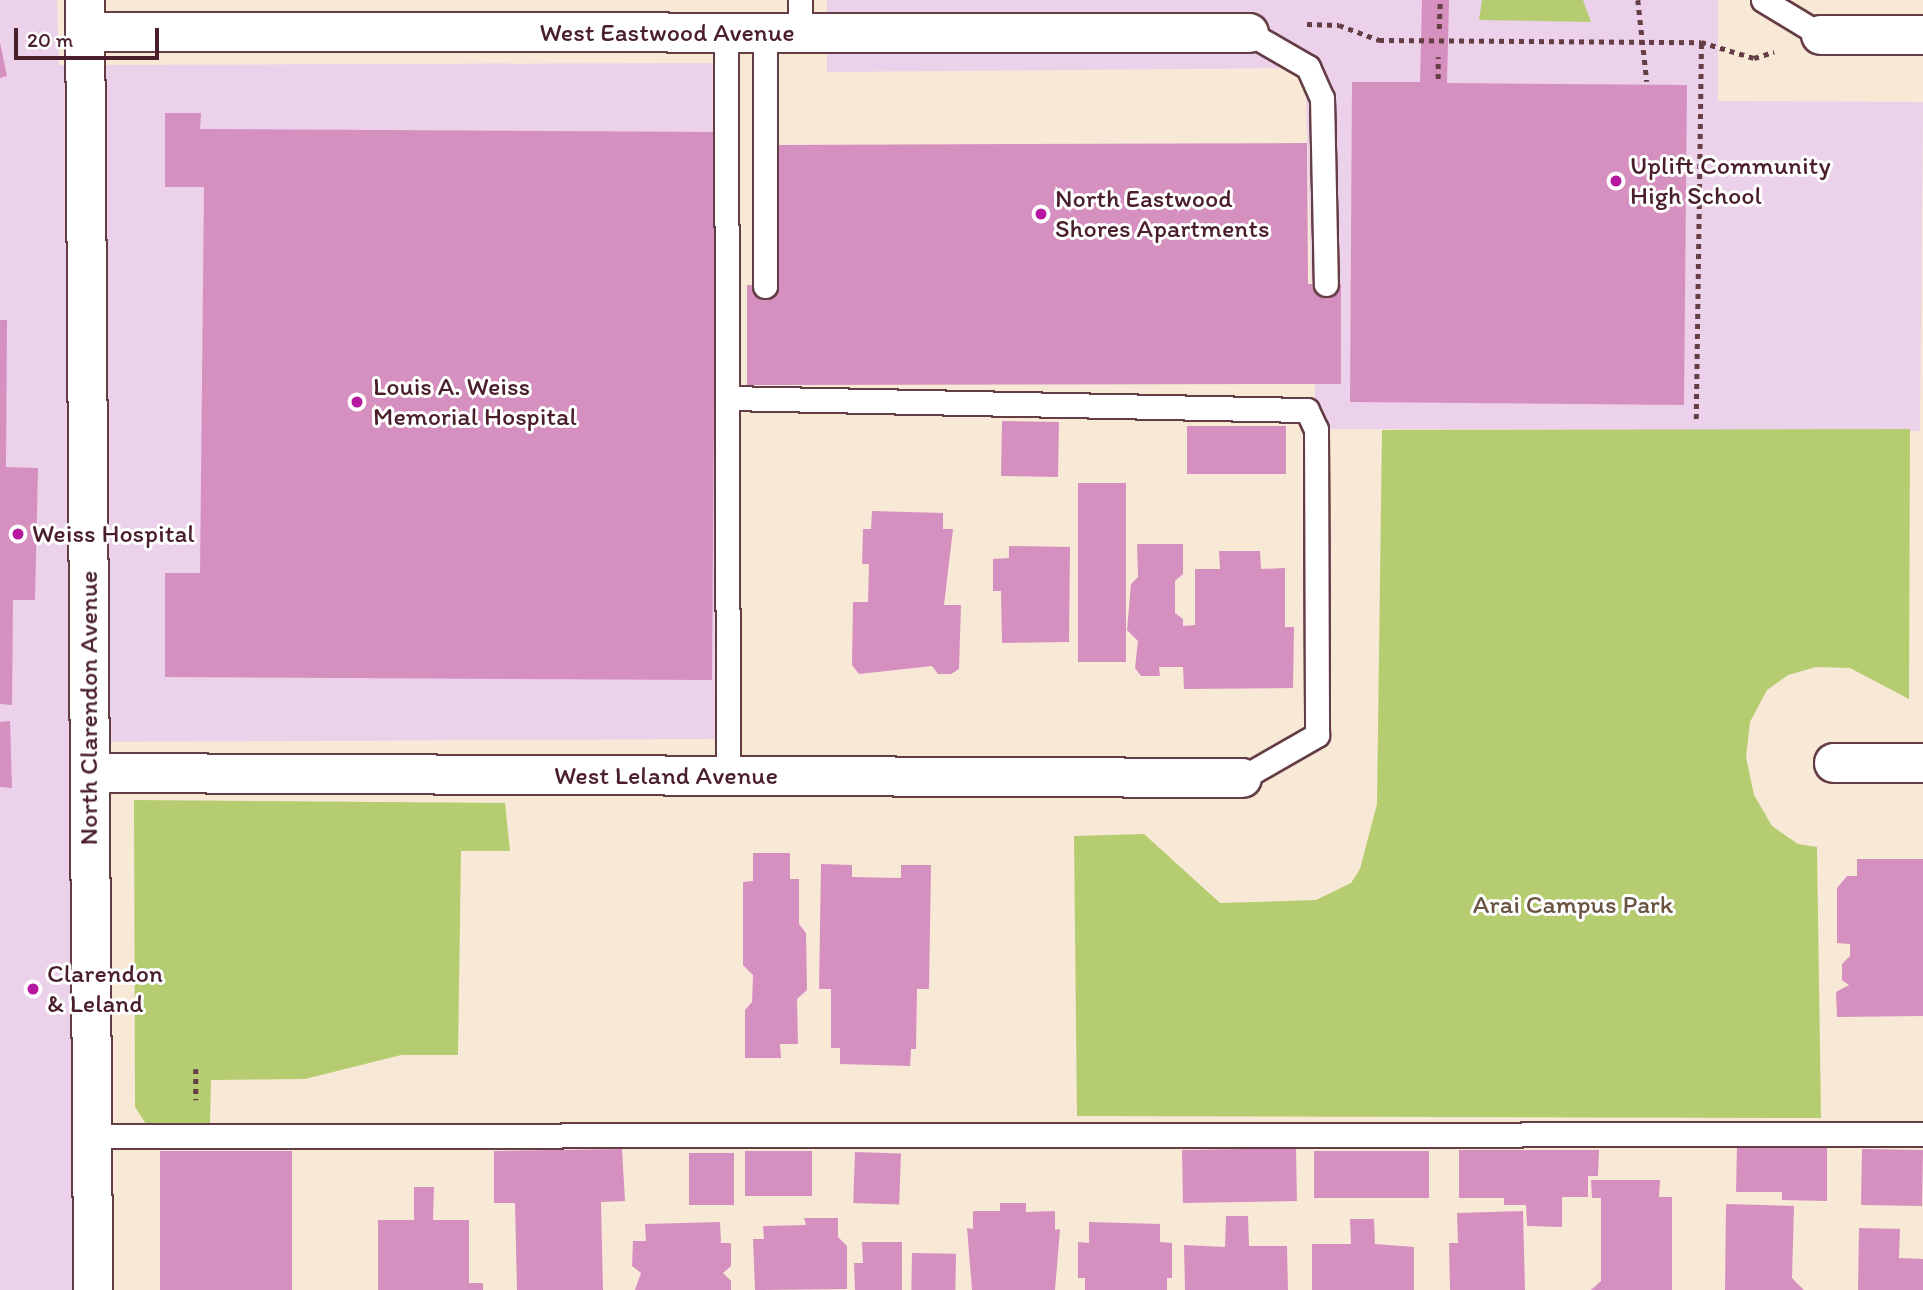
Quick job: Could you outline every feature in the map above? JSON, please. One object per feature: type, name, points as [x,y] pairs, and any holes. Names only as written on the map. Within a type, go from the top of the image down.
[{"type":"street","name":"West Eastwood Avenue","points":[[85,16],[726,32],[788,22],[1249,33]]},
{"type":"street","name":"North Clarendon Avenue","points":[[85,16],[93,1290]]},
{"type":"street","points":[[1821,35],[1923,35]]},
{"type":"street","points":[[1834,763],[1923,763]]},
{"type":"street","name":"West Leland Avenue","points":[[90,773],[1242,778]]},
{"type":"lane","points":[[1763,0],[1821,35]]},
{"type":"lane","points":[[765,286],[788,22]]},
{"type":"lane","points":[[726,32],[728,776]]},
{"type":"lane","points":[[1249,33],[1308,68],[1322,98],[1326,284]]},
{"type":"lane","points":[[727,398],[1307,410],[1316,429],[1317,735],[1242,778]]},
{"type":"lane","points":[[92,1136],[1923,1134]]},
{"type":"path","points":[[1439,29],[1440,0]]},
{"type":"path","points":[[1638,0],[1647,82]]},
{"type":"path","points":[[1249,33],[1322,22],[1379,40],[1700,42],[1755,58],[1821,35]]},
{"type":"path","points":[[1696,419],[1700,42]]},
{"type":"path","points":[[1438,57],[1438,79]]},
{"type":"shaded area","name":"Louis A. Weiss Memorial Hospital","points":[[0,0],[57,0],[59,65],[713,63],[715,739],[76,742],[89,1290],[0,1290]]},
{"type":"shaded area","name":"Uplift Community High School","points":[[827,0],[1718,0],[1718,101],[1923,102],[1920,431],[1316,429],[1305,68],[827,72]]},
{"type":"green space","points":[[1482,0],[1583,0],[1591,22],[1479,20]]},
{"type":"green space","name":"Arai Campus Park","points":[[1910,429],[1909,699],[1850,668],[1816,667],[1788,675],[1767,690],[1750,722],[1746,757],[1754,795],[1772,826],[1798,844],[1817,847],[1821,1118],[1077,1116],[1074,836],[1144,834],[1220,903],[1316,900],[1351,883],[1360,869],[1377,804],[1382,430]]},
{"type":"green space","points":[[134,800],[505,803],[510,851],[461,851],[458,1055],[401,1055],[305,1079],[211,1080],[210,1125],[146,1124],[135,1107]]},
{"type":"building","points":[[1422,0],[1449,0],[1447,83],[1687,85],[1684,405],[1350,402],[1352,82],[1420,82]]},
{"type":"building","points":[[0,42],[7,76],[0,78]]},
{"type":"building","points":[[165,113],[201,113],[200,129],[716,132],[712,680],[165,677],[165,573],[200,573],[204,187],[165,187]]},
{"type":"building","points":[[1307,143],[1308,284],[1341,284],[1341,384],[747,385],[747,285],[776,286],[776,145]]},
{"type":"building","name":"Weiss Hospital","points":[[0,320],[7,320],[6,467],[38,468],[35,600],[13,600],[12,705],[0,704]]},
{"type":"building","points":[[1002,421],[1059,422],[1058,477],[1001,476]]},
{"type":"building","points":[[1187,426],[1286,426],[1286,474],[1187,474]]},
{"type":"building","points":[[1078,483],[1126,483],[1126,662],[1078,662]]},
{"type":"building","points":[[872,511],[943,513],[943,529],[953,529],[944,605],[961,605],[959,669],[951,674],[938,674],[932,666],[859,674],[852,665],[853,602],[868,602],[869,564],[862,564],[863,529],[871,529]]},
{"type":"building","points":[[1137,544],[1183,544],[1183,574],[1175,581],[1175,613],[1183,619],[1183,626],[1195,625],[1195,569],[1220,569],[1219,551],[1260,551],[1261,569],[1285,568],[1285,627],[1294,627],[1293,688],[1184,689],[1183,667],[1159,667],[1160,676],[1141,676],[1135,668],[1138,641],[1127,630],[1131,584],[1138,577]]},
{"type":"building","points":[[1009,546],[1070,547],[1069,642],[1002,643],[1001,591],[993,591],[993,559],[1009,558]]},
{"type":"building","points":[[10,721],[12,788],[0,787],[0,722]]},
{"type":"building","points":[[753,853],[790,853],[790,879],[799,879],[799,924],[806,933],[807,990],[797,999],[798,1044],[780,1044],[781,1058],[745,1058],[745,1010],[752,1002],[753,975],[743,965],[743,882],[753,881]]},
{"type":"building","points":[[1857,859],[1923,859],[1923,1016],[1837,1017],[1836,992],[1849,985],[1842,980],[1842,964],[1850,956],[1850,944],[1837,943],[1837,888],[1847,876],[1857,876]]},
{"type":"building","points":[[821,864],[852,865],[852,877],[901,878],[901,865],[931,865],[929,989],[917,989],[916,1049],[911,1049],[910,1066],[840,1064],[840,1048],[831,1048],[831,989],[819,989]]},
{"type":"building","points":[[1737,1146],[1827,1147],[1827,1201],[1782,1200],[1782,1192],[1736,1192]]},
{"type":"building","points":[[1296,1148],[1297,1201],[1183,1203],[1182,1150]]},
{"type":"building","points":[[622,1149],[625,1201],[601,1202],[603,1290],[517,1290],[515,1203],[494,1203],[494,1151]]},
{"type":"building","points":[[1862,1149],[1923,1150],[1922,1206],[1861,1205]]},
{"type":"building","points":[[1459,1150],[1599,1150],[1598,1176],[1588,1176],[1588,1197],[1562,1197],[1562,1227],[1527,1226],[1526,1205],[1504,1205],[1504,1198],[1459,1198]]},
{"type":"building","points":[[160,1151],[292,1151],[292,1290],[160,1290]]},
{"type":"building","points":[[745,1151],[812,1151],[812,1196],[745,1196]]},
{"type":"building","points":[[1314,1151],[1429,1151],[1429,1198],[1314,1198]]},
{"type":"building","points":[[855,1152],[901,1154],[899,1205],[853,1203]]},
{"type":"building","points":[[689,1153],[734,1153],[734,1205],[689,1205]]},
{"type":"building","points":[[1591,1180],[1660,1180],[1659,1197],[1672,1197],[1672,1290],[1591,1290],[1601,1281],[1601,1198],[1592,1198]]},
{"type":"building","points":[[414,1187],[434,1187],[433,1220],[469,1220],[469,1283],[483,1283],[483,1290],[378,1290],[378,1220],[414,1220]]},
{"type":"building","points":[[1000,1203],[1026,1203],[1026,1212],[1055,1211],[1055,1230],[1060,1229],[1055,1290],[972,1290],[967,1228],[973,1229],[973,1211],[1000,1211]]},
{"type":"building","points":[[1726,1204],[1794,1206],[1792,1278],[1804,1290],[1725,1290]]},
{"type":"building","points":[[1523,1211],[1525,1290],[1450,1290],[1449,1243],[1458,1243],[1457,1213]]},
{"type":"building","points":[[1226,1216],[1248,1216],[1249,1246],[1287,1246],[1288,1290],[1185,1290],[1184,1245],[1225,1247]]},
{"type":"building","points":[[804,1218],[838,1218],[838,1237],[847,1246],[847,1289],[755,1290],[753,1239],[764,1239],[763,1226],[806,1225]]},
{"type":"building","points":[[1350,1219],[1374,1219],[1375,1244],[1414,1247],[1414,1290],[1312,1290],[1312,1244],[1351,1244]]},
{"type":"building","points":[[720,1222],[721,1243],[731,1243],[731,1266],[723,1273],[731,1281],[731,1290],[635,1290],[641,1273],[632,1266],[633,1241],[646,1241],[645,1224]]},
{"type":"building","points":[[1089,1222],[1160,1224],[1160,1242],[1172,1243],[1172,1278],[1167,1278],[1167,1290],[1085,1290],[1085,1278],[1078,1278],[1078,1242],[1089,1243]]},
{"type":"building","points":[[1859,1228],[1900,1229],[1899,1258],[1923,1259],[1923,1290],[1858,1290]]},
{"type":"building","points":[[862,1242],[902,1242],[902,1290],[855,1290],[854,1263],[863,1263]]},
{"type":"building","points":[[912,1253],[956,1254],[955,1290],[911,1290]]},
{"type":"place","name":"Uplift Community High School","points":[[1616,181]]},
{"type":"place","name":"North Eastwood Shores Apartments","points":[[1041,214]]},
{"type":"place","name":"Louis A. Weiss Memorial Hospital","points":[[357,402]]},
{"type":"place","name":"Weiss Hospital","points":[[18,534]]},
{"type":"place","name":"Clarendon & Leland","points":[[33,989]]}]
